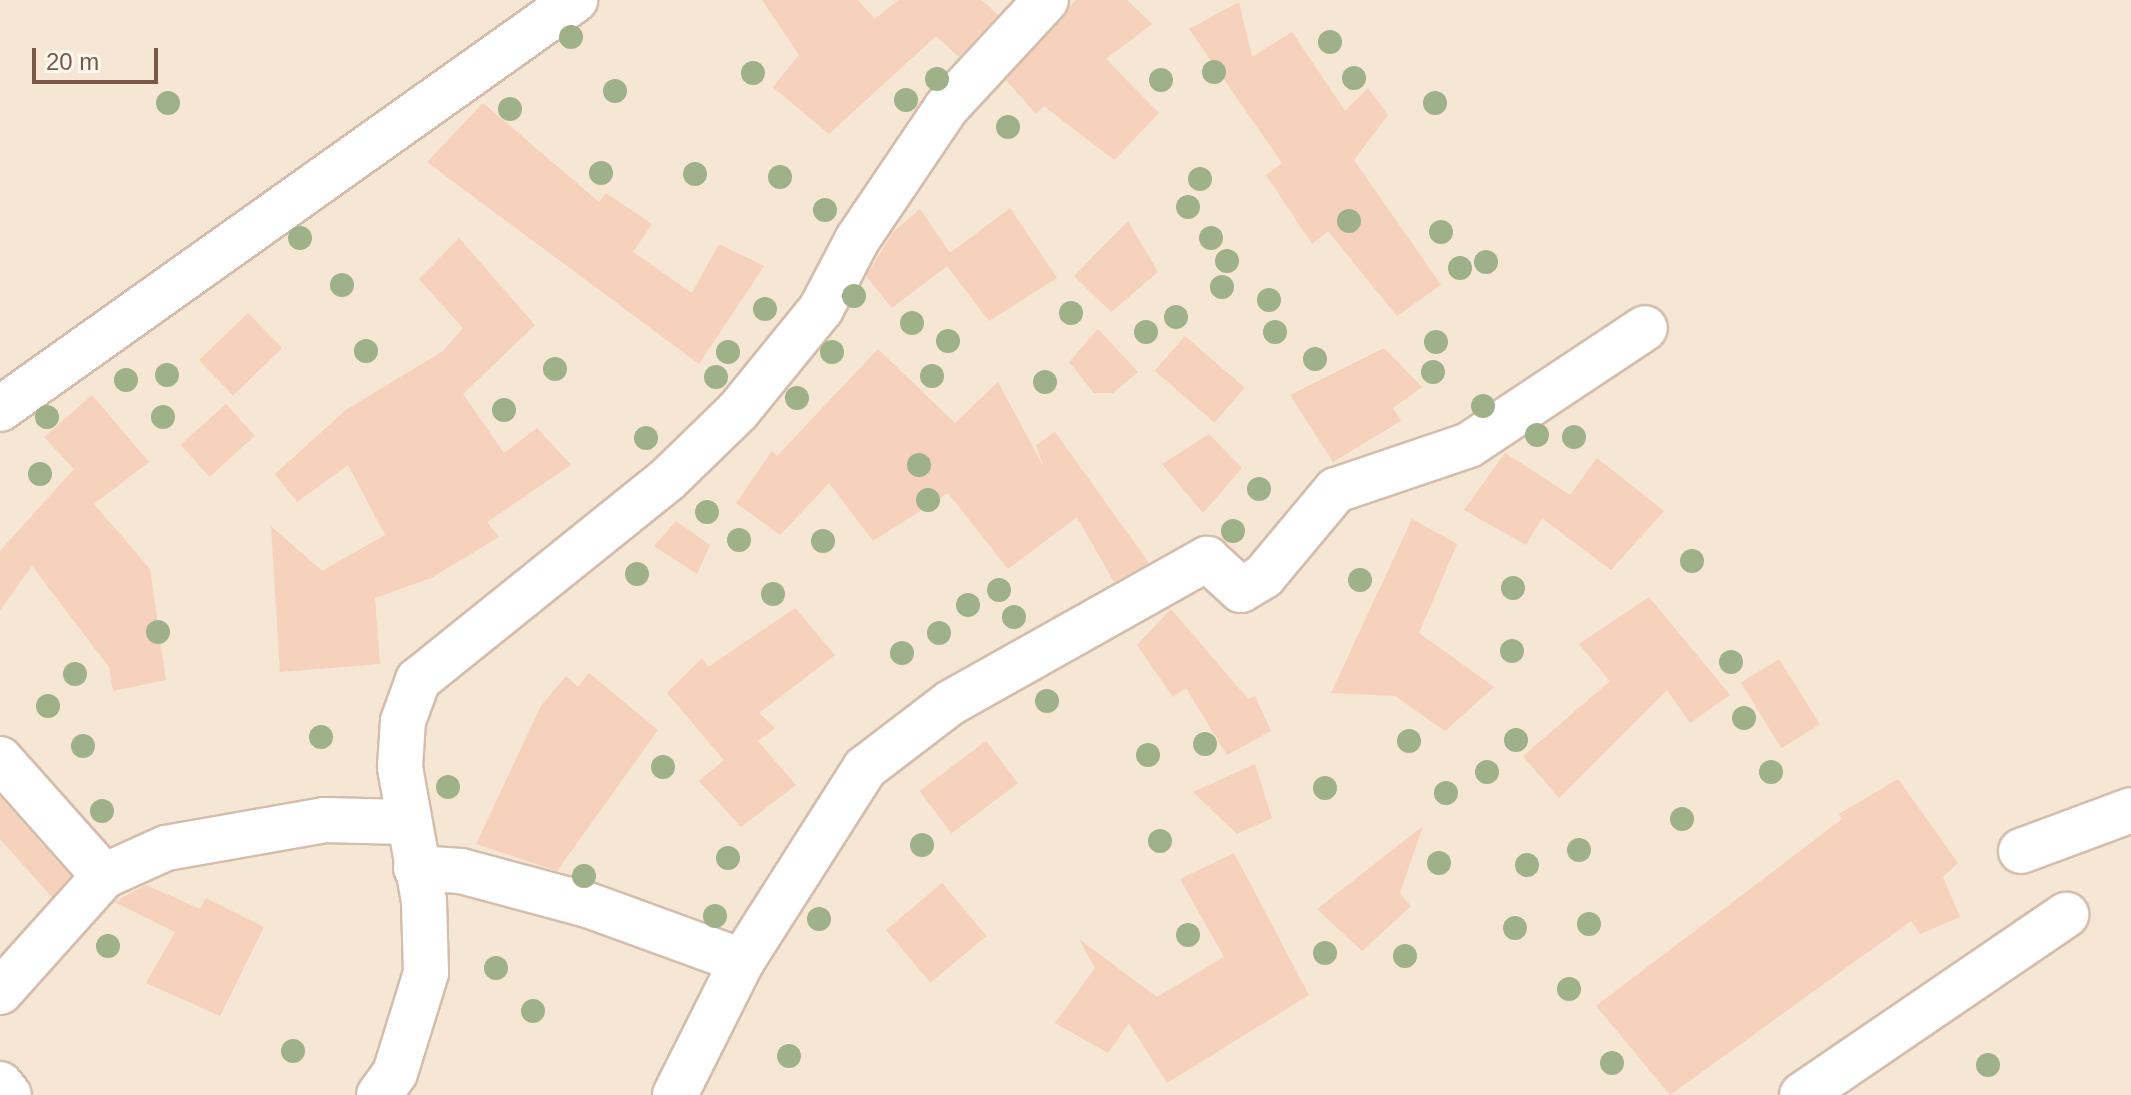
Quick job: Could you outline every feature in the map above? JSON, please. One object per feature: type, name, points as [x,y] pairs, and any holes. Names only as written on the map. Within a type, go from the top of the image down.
[{"type":"street","points":[[0,409],[575,0]]},
{"type":"street","points":[[379,1095],[395,1073],[426,973],[416,868],[405,822],[403,721],[418,680],[667,480],[738,411],[821,309],[857,240],[946,108],[1046,0]]},
{"type":"street","points":[[675,1095],[742,961],[865,768],[950,703],[1207,559],[1241,590],[1264,576],[1336,490],[1469,445],[1645,328]]},
{"type":"street","points":[[0,759],[104,876]]},
{"type":"street","points":[[2021,851],[2131,810]]},
{"type":"street","points":[[0,992],[104,876],[166,848],[229,833],[324,820],[405,822]]},
{"type":"street","points":[[416,868],[461,871],[588,905],[742,961]]},
{"type":"street","points":[[1802,1095],[2066,915]]},
{"type":"street","points":[[0,1084],[9,1095]]},
{"type":"shaded area","points":[[0,0],[2131,0],[2131,1095],[0,1095]]},
{"type":"building","points":[[762,0],[858,0],[875,19],[898,0],[982,0],[998,15],[959,57],[936,36],[829,134],[773,87],[799,55]]},
{"type":"building","points":[[1076,0],[1127,0],[1152,24],[1106,59],[1159,113],[1114,160],[1044,106],[1036,114],[1006,80]]},
{"type":"building","points":[[1239,2],[1252,57],[1292,32],[1345,111],[1368,88],[1388,115],[1354,160],[1441,285],[1397,316],[1328,231],[1312,244],[1266,175],[1282,163],[1189,29]]},
{"type":"building","points":[[483,103],[599,202],[606,193],[652,224],[633,252],[692,293],[719,244],[764,266],[699,364],[427,162]]},
{"type":"building","points":[[1010,208],[1057,278],[989,321],[947,266],[892,308],[866,276],[893,232],[920,209],[950,253]]},
{"type":"building","points":[[1128,221],[1158,272],[1111,312],[1074,276]]},
{"type":"building","points":[[459,238],[535,325],[463,394],[504,453],[537,428],[571,465],[487,522],[499,537],[431,578],[375,598],[380,664],[280,672],[271,526],[322,571],[385,535],[348,465],[297,502],[275,474],[346,410],[443,351],[463,328],[419,279]]},
{"type":"building","points":[[248,313],[282,348],[233,395],[199,360]]},
{"type":"building","points":[[1098,329],[1138,372],[1113,393],[1094,393],[1069,362]]},
{"type":"building","points":[[1185,336],[1245,388],[1214,423],[1155,371]]},
{"type":"building","points":[[1384,348],[1422,387],[1393,408],[1401,421],[1333,462],[1290,395]]},
{"type":"building","points":[[878,349],[955,423],[998,382],[1044,468],[1036,445],[1055,432],[1149,563],[1114,582],[1077,517],[1008,569],[948,493],[873,541],[829,483],[780,535],[736,503],[772,451],[777,456]]},
{"type":"building","points":[[92,395],[149,462],[94,504],[150,569],[166,680],[113,691],[109,667],[32,566],[0,610],[0,551],[74,469],[44,437]]},
{"type":"building","points":[[226,404],[255,436],[209,477],[181,445]]},
{"type":"building","points":[[1209,434],[1242,468],[1203,513],[1162,464]]},
{"type":"building","points":[[1505,453],[1570,495],[1597,458],[1664,511],[1611,570],[1542,518],[1526,545],[1464,510]]},
{"type":"building","points":[[1412,519],[1457,544],[1419,633],[1494,687],[1445,731],[1395,696],[1331,693]]},
{"type":"building","points":[[676,521],[710,545],[697,574],[654,546]]},
{"type":"building","points":[[1649,597],[1730,695],[1690,723],[1667,690],[1559,798],[1523,756],[1610,681],[1579,644]]},
{"type":"building","points":[[795,608],[835,655],[759,713],[775,728],[758,741],[796,785],[741,827],[699,781],[724,760],[667,693],[702,658],[708,667]]},
{"type":"building","points":[[1171,609],[1248,699],[1255,696],[1271,731],[1227,755],[1186,688],[1173,697],[1137,645]]},
{"type":"building","points":[[1779,659],[1820,724],[1782,748],[1741,683]]},
{"type":"building","points":[[589,673],[658,730],[557,871],[476,844],[541,706],[566,676],[578,687]]},
{"type":"building","points":[[986,741],[1018,783],[952,833],[920,791]]},
{"type":"building","points":[[1255,764],[1272,818],[1237,834],[1193,792]]},
{"type":"building","points":[[1898,779],[1958,863],[1943,877],[1960,917],[1920,934],[1911,921],[1670,1095],[1596,1006],[1842,819],[1839,814]]},
{"type":"building","points":[[0,797],[70,876],[52,897],[0,839]]},
{"type":"building","points":[[1423,826],[1400,893],[1411,906],[1362,951],[1317,909]]},
{"type":"building","points":[[1234,853],[1309,995],[1167,1083],[1129,1023],[1108,1053],[1055,1023],[1095,968],[1079,939],[1157,997],[1224,957],[1180,879]]},
{"type":"building","points":[[942,883],[986,936],[930,983],[886,930]]},
{"type":"building","points":[[146,885],[200,909],[206,898],[264,927],[220,1016],[146,983],[175,932],[114,902]]}]
